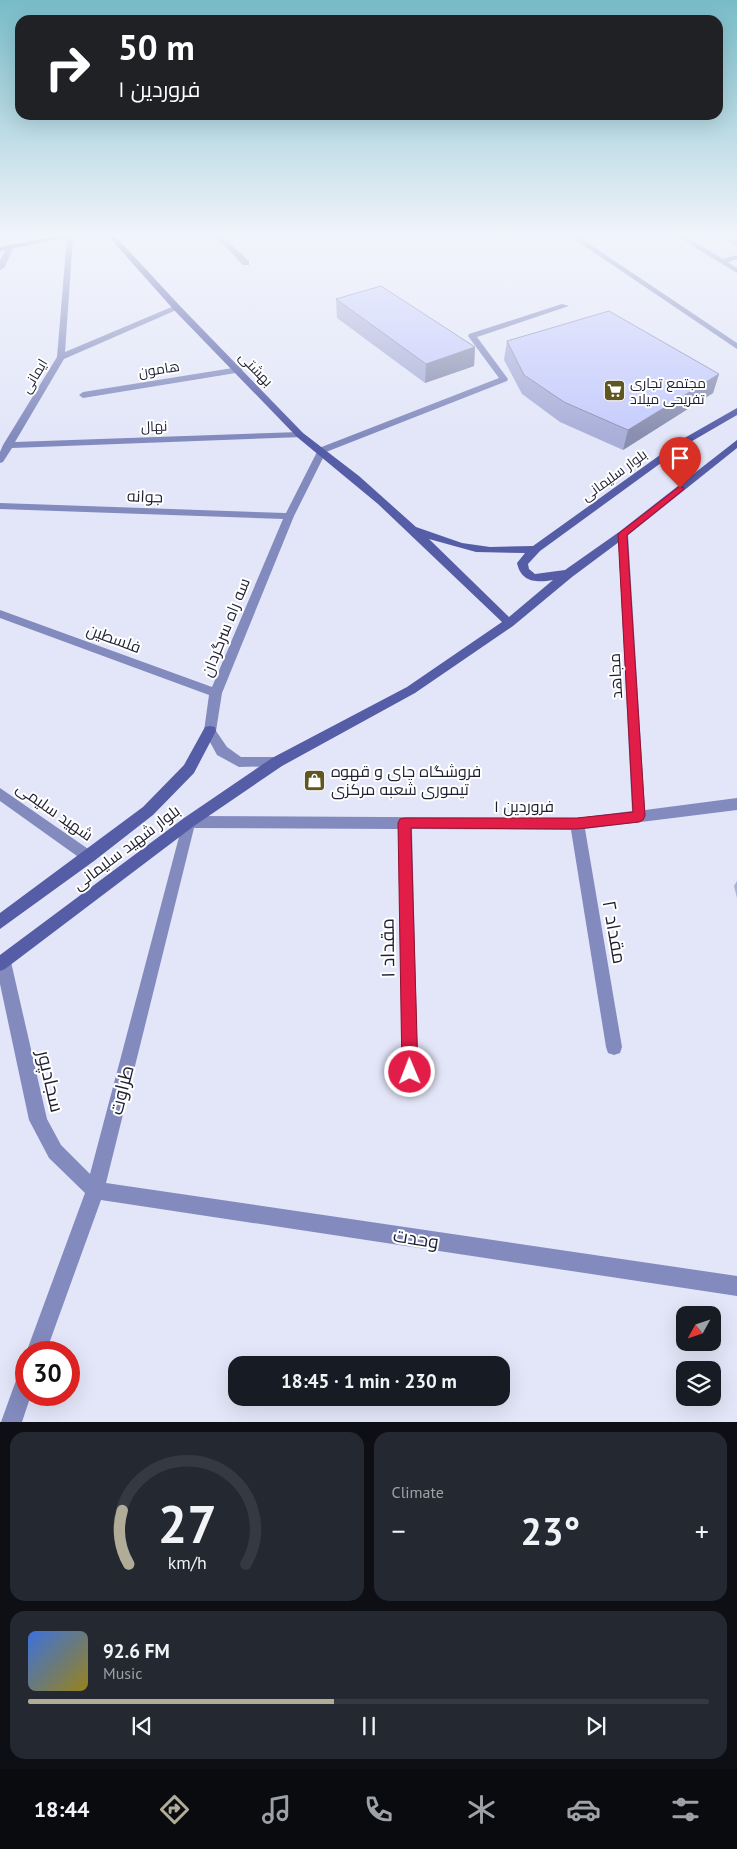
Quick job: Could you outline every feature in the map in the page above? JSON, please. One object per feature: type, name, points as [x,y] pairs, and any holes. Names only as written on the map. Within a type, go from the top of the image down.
[{"type":"main road","name":"بهشتی","points":[[173,303],[300,435],[322,450]]},
{"type":"main road","name":"بلوار سلیمانی","points":[[536,549],[684,442],[737,411]]},
{"type":"main road","points":[[277,762],[411,690],[509,623],[568,574],[623,534],[737,443]]},
{"type":"main road","points":[[322,450],[407,524],[509,623]]},
{"type":"main road","points":[[407,524],[442,542],[472,549],[512,552],[536,549]]},
{"type":"main road","points":[[536,549],[522,562],[527,575],[538,579],[568,574]]},
{"type":"main road","name":"بلوار شهید سلیمانی","points":[[0,922],[148,811],[189,769],[210,731]]},
{"type":"main road","name":"بلوار شهید سلیمانی","points":[[2,963],[189,822],[277,762]]},
{"type":"street","name":"ایمانی","points":[[0,460],[61,357],[64,303]]},
{"type":"street","points":[[672,303],[737,347]]},
{"type":"street","points":[[322,450],[504,379],[472,336],[565,306]]},
{"type":"street","points":[[61,357],[177,308]]},
{"type":"street","name":"هامون","points":[[83,395],[239,370]]},
{"type":"street","name":"نهال","points":[[8,445],[300,435]]},
{"type":"street","name":"سه راه سرگردان","points":[[210,731],[216,693],[289,516],[322,450]]},
{"type":"street","name":"جوانه","points":[[0,506],[289,516]]},
{"type":"street","name":"مجاهد","points":[[623,534],[639,816]]},
{"type":"street","name":"فلسطین","points":[[0,614],[216,693]]},
{"type":"street","points":[[210,731],[222,751],[239,762],[277,762]]},
{"type":"street","name":"شهید سلیمی","points":[[0,794],[90,856]]},
{"type":"street","name":"فروردین ۱","points":[[189,822],[577,824],[737,804]]},
{"type":"street","name":"طراوت","points":[[40,1341],[95,1190],[189,822]]},
{"type":"street","name":"مقداد ۱","points":[[405,823],[410,1072]]},
{"type":"street","name":"مقداد ۲","points":[[577,824],[614,1047]]},
{"type":"street","name":"سجادپور","points":[[2,963],[38,1120],[47,1142],[60,1159],[95,1190]]},
{"type":"street","name":"وحدت","points":[[95,1190],[737,1286]]},
{"type":"street","points":[[11,1422],[17,1406]]},
{"type":"building","points":[[342,303],[408,303],[475,347],[426,364]]},
{"type":"building","name":"مجتمع تجاری تفریحی میلاد","points":[[609,311],[719,374],[628,430],[564,402],[524,375],[507,341]]},
{"type":"place","name":"مجتمع تجاری تفریحی میلاد","points":[[614,391]]},
{"type":"place","name":"فروشگاه چای و قهوه تیموری شعبه مرکزی","points":[[315,780]]},
{"type":"route","points":[[410,1072],[405,823],[577,824],[639,816],[623,534],[680,488]]}]
